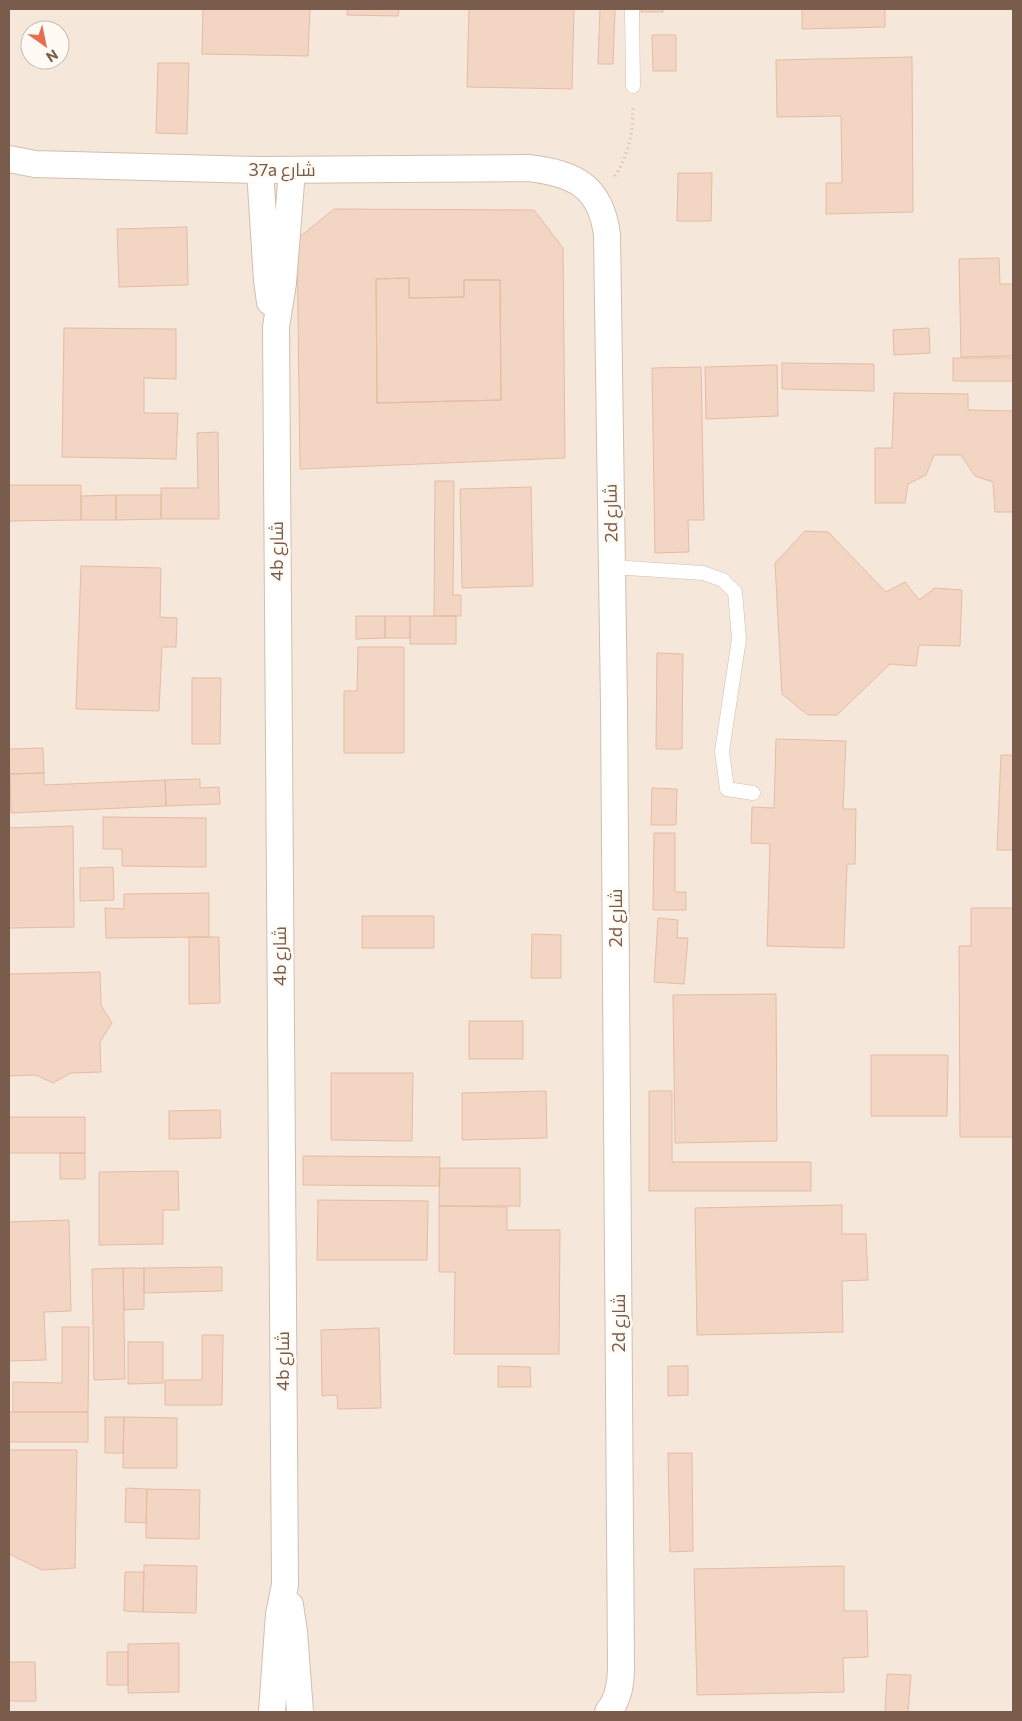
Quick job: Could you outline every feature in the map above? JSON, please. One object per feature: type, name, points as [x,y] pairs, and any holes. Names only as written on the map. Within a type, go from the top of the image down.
[{"type":"street","name":"37a شارع","points":[[9,159],[35,164],[260,170],[528,168]]},
{"type":"street","name":"37a شارع","points":[[9,171],[35,164]]},
{"type":"street","name":"2d شارع","points":[[528,168],[547,170],[568,176],[583,185],[596,199],[604,217],[607,235],[612,567],[621,1666],[621,1682],[618,1695],[610,1711]]},
{"type":"street","name":"4b شارع","points":[[260,170],[266,280],[276,327]]},
{"type":"street","name":"4b شارع","points":[[292,170],[283,283],[276,327],[285,1585],[294,1632],[300,1712]]},
{"type":"street","name":"4b شارع","points":[[272,1712],[279,1614],[285,1585]]},
{"type":"lane","points":[[632,9],[634,86]]},
{"type":"lane","points":[[612,567],[703,573],[723,580],[735,592],[739,639],[722,751],[727,789],[753,793]]},
{"type":"path","points":[[596,199],[610,184],[621,167],[629,148],[633,129],[634,86]]},
{"type":"shaded area","points":[[9,9],[1013,9],[1013,1712],[9,1712]]},
{"type":"building","points":[[203,9],[310,9],[308,56],[202,54]]},
{"type":"building","points":[[348,9],[399,9],[398,16],[347,15]]},
{"type":"building","points":[[469,9],[574,9],[572,89],[467,87]]},
{"type":"building","points":[[600,9],[615,9],[613,64],[598,64]]},
{"type":"building","points":[[641,9],[663,9],[663,12],[641,12]]},
{"type":"building","points":[[802,9],[885,9],[885,27],[802,29]]},
{"type":"building","points":[[652,35],[676,35],[676,71],[653,71]]},
{"type":"building","points":[[912,57],[913,212],[826,214],[826,183],[842,183],[841,116],[777,117],[776,60]]},
{"type":"building","points":[[158,63],[189,63],[187,134],[156,133]]},
{"type":"building","points":[[678,173],[712,173],[711,221],[677,221]]},
{"type":"building","points":[[334,209],[534,210],[563,248],[565,458],[300,469],[297,239]],"holes":[[[409,278],[409,298],[464,297],[464,280],[500,280],[501,400],[377,403],[376,279]]]},
{"type":"building","points":[[187,227],[188,285],[119,287],[117,229]]},
{"type":"building","points":[[999,258],[1000,284],[1013,284],[1013,356],[961,357],[959,259]]},
{"type":"building","points":[[409,278],[409,298],[464,297],[464,280],[500,280],[501,400],[377,403],[376,279]]},
{"type":"building","points":[[64,328],[176,329],[176,379],[144,378],[144,413],[178,413],[176,459],[62,457]]},
{"type":"building","points":[[929,328],[930,353],[894,355],[893,330]]},
{"type":"building","points":[[953,358],[1013,358],[1013,381],[953,381]]},
{"type":"building","points":[[782,363],[874,364],[874,391],[782,389]]},
{"type":"building","points":[[777,365],[778,416],[706,419],[705,367]]},
{"type":"building","points":[[701,367],[704,520],[688,520],[689,552],[655,553],[652,368]]},
{"type":"building","points":[[894,393],[968,394],[968,410],[1013,411],[1013,512],[995,512],[993,482],[975,476],[961,455],[934,455],[926,475],[908,484],[905,503],[875,503],[875,448],[892,448]]},
{"type":"building","points":[[218,432],[219,519],[161,519],[161,488],[198,488],[197,433]]},
{"type":"building","points":[[435,481],[454,481],[453,595],[461,595],[461,616],[434,616]]},
{"type":"building","points":[[9,485],[81,485],[81,520],[9,521]]},
{"type":"building","points":[[531,487],[533,586],[462,588],[460,489]]},
{"type":"building","points":[[116,495],[161,495],[161,519],[116,520]]},
{"type":"building","points":[[116,495],[116,520],[81,520],[81,496]]},
{"type":"building","points":[[805,531],[828,532],[886,592],[905,582],[919,600],[935,588],[962,590],[960,646],[919,645],[916,666],[890,664],[837,715],[808,715],[782,694],[775,563]]},
{"type":"building","points":[[81,566],[161,568],[160,617],[177,618],[176,647],[162,647],[159,711],[76,709]]},
{"type":"building","points":[[356,616],[385,616],[385,638],[356,639]]},
{"type":"building","points":[[385,616],[410,616],[410,638],[385,638]]},
{"type":"building","points":[[410,616],[456,616],[456,644],[410,644]]},
{"type":"building","points":[[358,647],[404,647],[404,753],[344,753],[344,691],[357,691]]},
{"type":"building","points":[[657,653],[683,654],[682,749],[656,749]]},
{"type":"building","points":[[192,678],[221,678],[220,744],[192,744]]},
{"type":"building","points":[[776,739],[846,741],[843,809],[856,809],[855,864],[847,864],[844,948],[767,946],[770,844],[751,843],[752,807],[774,808]]},
{"type":"building","points":[[43,748],[44,773],[10,774],[9,749]]},
{"type":"building","points":[[1001,755],[1013,755],[1013,850],[997,850]]},
{"type":"building","points":[[44,773],[44,785],[165,780],[166,806],[11,813],[10,774]]},
{"type":"building","points":[[200,779],[200,788],[219,787],[220,804],[166,806],[165,780]]},
{"type":"building","points":[[652,788],[677,789],[676,825],[651,825]]},
{"type":"building","points":[[103,817],[206,818],[206,867],[122,866],[122,849],[103,849]]},
{"type":"building","points":[[73,826],[74,927],[9,928],[9,828]]},
{"type":"building","points":[[654,833],[675,833],[675,892],[686,892],[686,910],[653,910]]},
{"type":"building","points":[[113,867],[114,900],[80,901],[80,868]]},
{"type":"building","points":[[209,893],[209,937],[106,938],[105,908],[124,909],[124,894]]},
{"type":"building","points":[[971,908],[1013,908],[1013,1137],[960,1137],[959,946],[971,946]]},
{"type":"building","points":[[362,916],[434,916],[434,948],[362,948]]},
{"type":"building","points":[[658,918],[678,920],[677,938],[688,938],[684,984],[654,982]]},
{"type":"building","points":[[532,934],[561,935],[561,978],[531,978]]},
{"type":"building","points":[[189,937],[219,937],[220,1003],[189,1004]]},
{"type":"building","points":[[100,972],[101,1005],[112,1023],[100,1042],[101,1072],[71,1073],[53,1083],[36,1075],[9,1076],[9,974]]},
{"type":"building","points":[[776,994],[777,1141],[675,1143],[673,995]]},
{"type":"building","points":[[469,1021],[523,1021],[523,1059],[469,1059]]},
{"type":"building","points":[[871,1055],[948,1055],[947,1116],[871,1116]]},
{"type":"building","points":[[331,1073],[413,1073],[412,1141],[331,1140]]},
{"type":"building","points":[[546,1091],[547,1138],[462,1140],[462,1093]]},
{"type":"building","points":[[649,1091],[672,1091],[672,1162],[811,1162],[811,1191],[649,1191]]},
{"type":"building","points":[[220,1110],[221,1138],[169,1139],[169,1111]]},
{"type":"building","points":[[9,1117],[85,1117],[85,1153],[9,1153]]},
{"type":"building","points":[[60,1153],[85,1153],[85,1179],[60,1179]]},
{"type":"building","points":[[303,1156],[440,1157],[439,1186],[303,1185]]},
{"type":"building","points":[[440,1168],[520,1168],[520,1206],[439,1206]]},
{"type":"building","points":[[178,1171],[179,1210],[163,1210],[163,1244],[99,1245],[99,1172]]},
{"type":"building","points":[[318,1200],[428,1201],[427,1260],[317,1260]]},
{"type":"building","points":[[842,1205],[842,1234],[866,1234],[868,1280],[842,1281],[843,1332],[697,1335],[695,1208]]},
{"type":"building","points":[[439,1206],[507,1207],[507,1230],[560,1230],[559,1354],[454,1354],[455,1272],[439,1272]]},
{"type":"building","points":[[69,1220],[71,1311],[44,1312],[46,1360],[9,1361],[9,1222]]},
{"type":"building","points":[[222,1267],[222,1291],[144,1293],[144,1268]]},
{"type":"building","points":[[123,1268],[144,1268],[144,1309],[124,1310]]},
{"type":"building","points":[[123,1268],[125,1379],[94,1380],[92,1269]]},
{"type":"building","points":[[62,1327],[89,1327],[88,1412],[13,1412],[13,1382],[62,1383]]},
{"type":"building","points":[[379,1328],[381,1408],[338,1409],[337,1395],[322,1396],[321,1330]]},
{"type":"building","points":[[202,1335],[223,1335],[222,1405],[165,1405],[165,1380],[202,1380]]},
{"type":"building","points":[[128,1342],[163,1342],[163,1383],[128,1384]]},
{"type":"building","points":[[498,1366],[530,1367],[531,1387],[498,1387]]},
{"type":"building","points":[[668,1366],[688,1366],[688,1395],[668,1396]]},
{"type":"building","points":[[9,1412],[88,1412],[88,1442],[9,1442]]},
{"type":"building","points":[[105,1417],[124,1417],[123,1453],[105,1453]]},
{"type":"building","points":[[124,1417],[177,1418],[177,1468],[123,1468]]},
{"type":"building","points":[[9,1450],[77,1450],[75,1568],[42,1570],[9,1554]]},
{"type":"building","points":[[668,1453],[692,1453],[693,1551],[670,1552]]},
{"type":"building","points":[[126,1488],[147,1489],[146,1523],[125,1522]]},
{"type":"building","points":[[147,1489],[200,1490],[199,1539],[146,1538]]},
{"type":"building","points":[[144,1565],[197,1566],[196,1613],[143,1612]]},
{"type":"building","points":[[844,1566],[844,1611],[867,1611],[868,1657],[843,1658],[844,1692],[697,1695],[694,1569]]},
{"type":"building","points":[[125,1572],[144,1572],[143,1612],[124,1611]]},
{"type":"building","points":[[179,1643],[179,1692],[128,1693],[128,1644]]},
{"type":"building","points":[[107,1652],[128,1652],[128,1685],[107,1685]]},
{"type":"building","points":[[9,1662],[35,1662],[36,1701],[9,1701]]},
{"type":"building","points":[[887,1674],[911,1675],[908,1712],[885,1712]]}]
